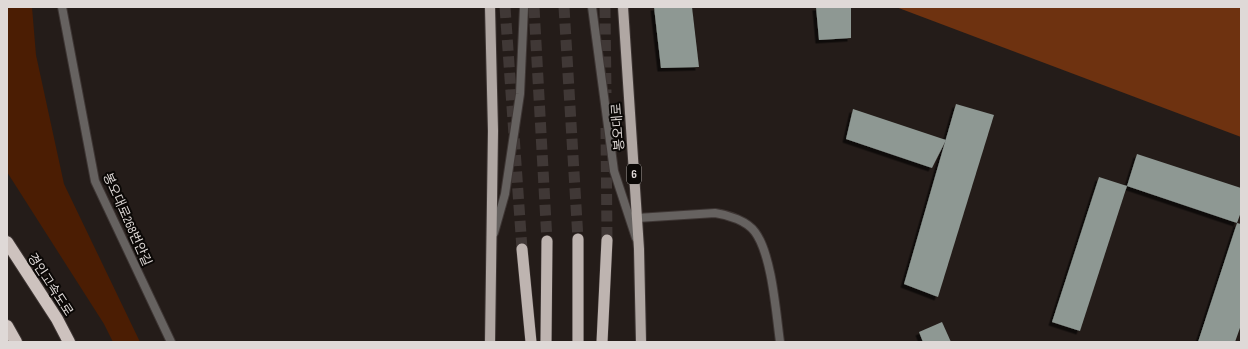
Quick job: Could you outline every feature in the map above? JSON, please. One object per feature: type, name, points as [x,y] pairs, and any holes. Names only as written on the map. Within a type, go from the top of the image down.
[{"type":"highway","points":[[578,239],[578,342]]},
{"type":"highway","points":[[602,342],[607,240]]},
{"type":"highway","points":[[546,342],[547,241]]},
{"type":"highway","name":"경인고속도로","points":[[7,242],[57,319],[69,342]]},
{"type":"highway","points":[[522,249],[531,342]]},
{"type":"highway","points":[[7,326],[16,342]]},
{"type":"main road","points":[[490,7],[493,132],[490,248],[490,342]]},
{"type":"main road","name":"봉오대로","points":[[623,7],[639,249],[641,342]]},
{"type":"street","name":"봉오대로268번안길","points":[[62,7],[95,181],[171,342]]},
{"type":"street","points":[[490,248],[505,194],[520,94],[524,7]]},
{"type":"street","points":[[592,7],[614,171],[639,249]]},
{"type":"street","points":[[637,218],[715,213],[725,214],[739,220],[755,232],[763,247],[769,267],[780,342]]},
{"type":"shaded area","points":[[7,7],[32,7],[36,55],[64,184],[140,342],[113,342],[104,324],[7,172]]},
{"type":"shaded area","points":[[896,7],[1241,7],[1241,137]]},
{"type":"building","points":[[654,7],[692,7],[699,67],[661,68]]},
{"type":"building","points":[[816,7],[851,7],[851,38],[819,40]]},
{"type":"building","points":[[956,104],[994,115],[938,297],[904,284]]},
{"type":"building","points":[[853,109],[946,140],[932,168],[846,139]]},
{"type":"building","points":[[1137,154],[1241,188],[1241,212],[1237,223],[1127,186]]},
{"type":"building","points":[[1099,177],[1127,186],[1080,331],[1052,322]]},
{"type":"building","points":[[1237,223],[1241,224],[1241,325],[1235,342],[1198,342]]},
{"type":"building","points":[[942,322],[951,342],[923,342],[919,332]]},
{"type":"tunnel","points":[[505,7],[522,249]]},
{"type":"tunnel","points":[[534,7],[547,241]]},
{"type":"tunnel","points":[[564,7],[578,239]]},
{"type":"tunnel","points":[[605,7],[606,93]]},
{"type":"tunnel","points":[[606,128],[607,240]]}]
